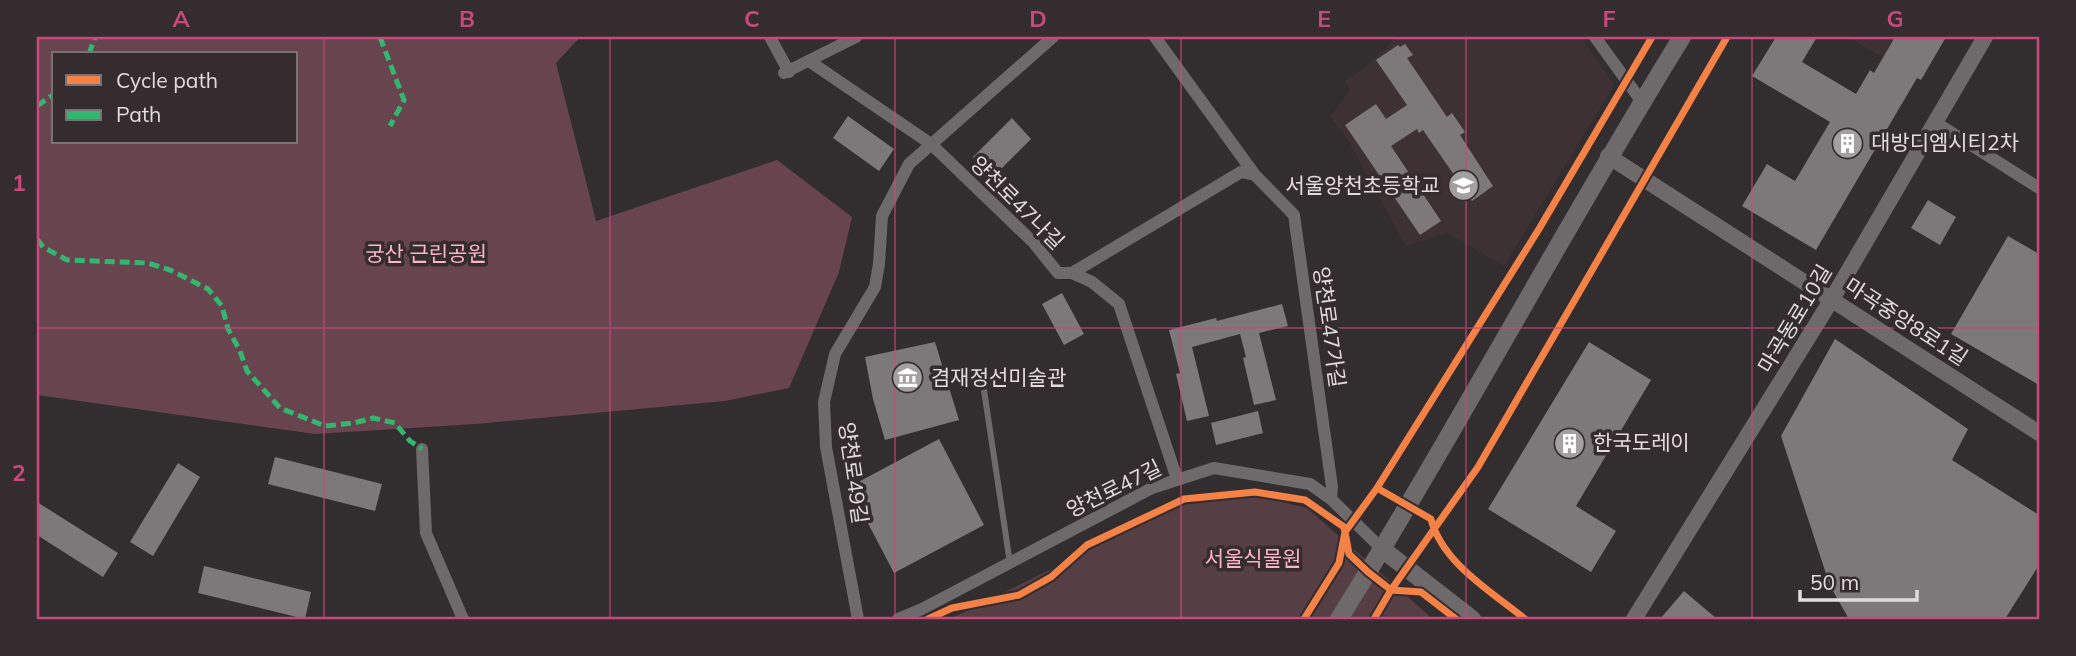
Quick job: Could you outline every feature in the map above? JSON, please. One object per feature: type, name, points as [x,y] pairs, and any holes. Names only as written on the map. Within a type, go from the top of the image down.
[{"type":"main road","points":[[1339,619],[1608,156],[1682,37]]},
{"type":"main road","points":[[1382,549],[1472,619]]},
{"type":"street","points":[[770,37],[786,73],[856,37]]},
{"type":"street","name":"양천로49길","points":[[858,619],[826,447],[824,402],[835,354],[874,287],[879,264],[882,216],[909,164],[1053,37]]},
{"type":"street","name":"양천로47가길","points":[[1154,37],[1255,175],[1294,215],[1332,486],[1331,499]]},
{"type":"street","points":[[1595,37],[1642,102]]},
{"type":"street","name":"마곡동로10길","points":[[1634,619],[1832,299],[1985,37]]},
{"type":"street","name":"양천로47나길","points":[[809,61],[931,144],[1033,242],[1058,273],[1072,273],[1092,282],[1119,303],[1177,479]]},
{"type":"street","points":[[1936,122],[2039,188]]},
{"type":"street","name":"마곡중앙8로1길","points":[[1608,156],[2039,433]]},
{"type":"street","points":[[1072,273],[1241,172],[1255,175]]},
{"type":"street","points":[[422,449],[426,533],[463,619]]},
{"type":"street","name":"양천로47길","points":[[898,619],[1152,488],[1214,468],[1310,484],[1331,499],[1382,549]]},
{"type":"lane","points":[[982,377],[1010,563]]},
{"type":"shaded area","name":"서울양천초등학교","points":[[1397,37],[1581,37],[1614,85],[1504,266],[1447,233],[1406,246],[1348,140],[1330,117],[1350,90],[1345,81],[1367,66]]},
{"type":"shaded area","points":[[1848,37],[1945,37],[1921,80]]},
{"type":"green space","name":"궁산 근린공원","points":[[37,37],[580,37],[556,63],[596,221],[777,160],[852,217],[839,272],[789,388],[725,401],[475,424],[315,434],[37,395]]},
{"type":"green space","name":"서울식물원","points":[[1258,496],[1307,508],[1433,619],[950,619],[1189,501]]},
{"type":"building","name":"대방디엠시티2차","points":[[1776,37],[1817,37],[1802,62],[1856,94],[1870,70],[1874,73],[1895,37],[1946,37],[1921,80],[1917,78],[1816,250],[1742,206],[1767,164],[1795,181],[1830,122],[1752,76]]},
{"type":"building","points":[[1405,44],[1413,55],[1407,58],[1447,117],[1452,113],[1465,132],[1460,135],[1493,186],[1472,201],[1423,130],[1419,133],[1417,129],[1391,146],[1441,221],[1420,235],[1345,125],[1376,104],[1386,119],[1407,105],[1376,60],[1398,45],[1400,47]]},
{"type":"building","points":[[848,116],[894,149],[879,171],[833,138]]},
{"type":"building","points":[[1012,118],[1031,139],[993,177],[973,157]]},
{"type":"building","points":[[1928,200],[1956,217],[1940,245],[1911,228]]},
{"type":"building","points":[[2008,236],[2039,254],[2039,385],[1951,334]]},
{"type":"building","points":[[1062,293],[1084,334],[1064,345],[1042,304]]},
{"type":"building","points":[[1282,304],[1288,326],[1259,333],[1276,400],[1254,405],[1240,334],[1192,347],[1209,416],[1187,421],[1176,374],[1180,373],[1169,330]]},
{"type":"building","points":[[1835,339],[1968,429],[1952,460],[2039,515],[2039,565],[2005,619],[1849,619],[1830,586],[1781,436]]},
{"type":"building","name":"겸재정선미술관","points":[[935,342],[959,420],[885,440],[865,357]]},
{"type":"building","name":"한국도레이","points":[[1589,342],[1651,380],[1576,506],[1616,531],[1591,572],[1488,509]]},
{"type":"building","points":[[1258,411],[1263,433],[1216,445],[1211,423]]},
{"type":"building","points":[[939,439],[984,525],[894,573],[849,487]]},
{"type":"building","points":[[275,457],[382,484],[375,511],[268,484]]},
{"type":"building","points":[[178,463],[200,477],[153,556],[130,542]]},
{"type":"building","points":[[37,502],[118,553],[103,577],[37,535]]},
{"type":"building","points":[[204,566],[311,592],[305,619],[198,593]]},
{"type":"building","points":[[1684,591],[1717,619],[1660,619]]},
{"type":"marked path","points":[[90,52],[95,37]]},
{"type":"marked path","points":[[380,37],[404,100],[390,126]]},
{"type":"marked path","points":[[37,106],[52,95]]},
{"type":"marked path","points":[[37,239],[43,247],[67,260],[148,263],[170,270],[208,289],[222,306],[228,329],[247,371],[280,408],[325,426],[373,418],[395,423],[410,441],[422,449]]},
{"type":"cycle path","points":[[1304,619],[1339,563],[1345,532],[1377,488],[1539,229],[1652,37]]},
{"type":"cycle path","points":[[1374,619],[1391,590],[1478,467],[1727,37]]},
{"type":"cycle path","points":[[1377,488],[1431,519],[1437,535],[1457,563],[1525,619]]},
{"type":"cycle path","points":[[928,619],[952,608],[1019,595],[1051,577],[1087,545],[1184,499],[1255,492],[1305,500],[1344,527],[1349,554],[1368,572],[1391,590],[1421,592],[1456,619]]},
{"type":"place","name":"대방디엠시티2차","points":[[1848,143]]},
{"type":"place","name":"서울양천초등학교","points":[[1463,186]]},
{"type":"place","name":"겸재정선미술관","points":[[908,378]]},
{"type":"place","name":"한국도레이","points":[[1570,443]]}]
